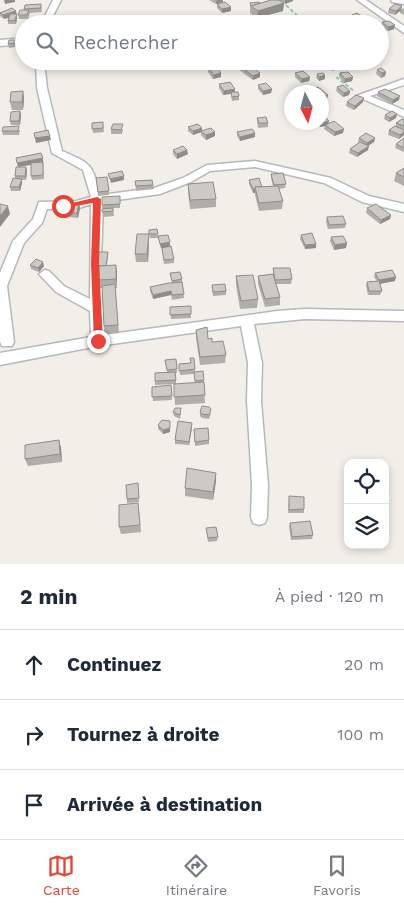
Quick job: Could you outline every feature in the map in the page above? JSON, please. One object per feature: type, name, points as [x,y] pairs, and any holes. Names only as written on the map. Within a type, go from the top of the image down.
[{"type":"street","points":[[50,15],[57,0]]},
{"type":"street","points":[[361,0],[382,15]]},
{"type":"street","points":[[395,0],[404,2]]},
{"type":"street","points":[[389,20],[404,30]]},
{"type":"street","points":[[0,43],[15,42]]},
{"type":"street","points":[[41,70],[42,88],[56,153],[83,164],[88,169],[97,199],[96,308],[98,341]]},
{"type":"street","points":[[362,96],[404,82]]},
{"type":"street","points":[[362,96],[404,114]]},
{"type":"street","points":[[38,351],[3,341],[1,286],[19,241],[38,220],[43,205],[76,205],[97,199],[166,189],[207,168],[255,164],[327,180],[366,198],[404,208]]},
{"type":"street","points":[[45,274],[60,289],[96,308]]},
{"type":"street","points":[[0,359],[98,341],[305,314],[404,316]]},
{"type":"street","points":[[247,321],[255,363],[254,401],[260,485],[259,517]]},
{"type":"path","points":[[275,0],[287,6],[296,15]]},
{"type":"path","points":[[344,70],[337,78],[362,96]]},
{"type":"building","points":[[271,0],[279,0],[284,3],[258,11],[251,6]]},
{"type":"building","points":[[225,2],[231,7],[222,9],[217,4]]},
{"type":"building","points":[[259,2],[251,6],[250,3]]},
{"type":"building","points":[[41,4],[41,8],[24,9],[25,5]]},
{"type":"building","points":[[395,4],[402,6],[396,11],[389,9]]},
{"type":"building","points":[[12,8],[16,11],[3,15],[0,13]]},
{"type":"building","points":[[20,10],[29,10],[27,15],[18,15]]},
{"type":"building","points":[[10,14],[17,14],[15,15],[15,20],[8,21]]},
{"type":"building","points":[[389,21],[395,25],[389,27]]},
{"type":"building","points":[[9,40],[15,40],[15,43],[8,44]]},
{"type":"building","points":[[210,70],[219,70],[221,73],[214,75]]},
{"type":"building","points":[[245,70],[256,70],[260,73],[253,76]]},
{"type":"building","points":[[303,71],[310,77],[302,79],[295,73]]},
{"type":"building","points":[[348,72],[353,77],[345,79],[340,73]]},
{"type":"building","points":[[323,73],[325,75],[319,77],[317,74]]},
{"type":"building","points":[[230,82],[235,89],[224,91],[219,84]]},
{"type":"building","points":[[266,83],[272,89],[263,91],[258,85]]},
{"type":"building","points":[[343,85],[350,91],[344,93],[337,87]]},
{"type":"building","points":[[385,89],[400,96],[393,100],[378,92]]},
{"type":"building","points":[[23,91],[22,102],[10,102],[11,92]]},
{"type":"building","points":[[231,92],[238,92],[239,96],[232,97]]},
{"type":"building","points":[[356,95],[364,98],[355,106],[347,102]]},
{"type":"building","points":[[20,111],[19,121],[10,121],[11,112]]},
{"type":"building","points":[[392,111],[397,114],[390,118],[385,115]]},
{"type":"building","points":[[266,117],[268,123],[259,123],[257,118]]},
{"type":"building","points":[[402,119],[404,120],[404,126],[396,123]]},
{"type":"building","points":[[334,121],[344,129],[335,132],[329,128],[329,123]]},
{"type":"building","points":[[103,122],[103,128],[92,129],[92,123]]},
{"type":"building","points":[[113,124],[123,124],[121,130],[111,129]]},
{"type":"building","points":[[198,124],[202,128],[193,131],[188,127]]},
{"type":"building","points":[[19,126],[18,131],[2,131],[3,127]]},
{"type":"building","points":[[395,126],[404,130],[404,132],[400,135],[389,130]]},
{"type":"building","points":[[211,128],[215,132],[206,135],[201,131]]},
{"type":"building","points":[[252,129],[255,133],[240,137],[237,132]]},
{"type":"building","points":[[48,130],[50,136],[35,138],[34,133]]},
{"type":"building","points":[[366,133],[375,138],[367,143],[359,138]]},
{"type":"building","points":[[404,138],[404,148],[396,144]]},
{"type":"building","points":[[360,142],[369,146],[358,153],[350,149]]},
{"type":"building","points":[[183,146],[187,150],[177,154],[173,150]]},
{"type":"building","points":[[41,153],[43,158],[17,163],[16,158]]},
{"type":"building","points":[[43,162],[43,175],[31,176],[31,163]]},
{"type":"building","points":[[16,167],[26,167],[25,176],[15,176]]},
{"type":"building","points":[[404,168],[404,177],[396,173]]},
{"type":"building","points":[[122,171],[124,176],[110,179],[108,174]]},
{"type":"building","points":[[283,173],[286,184],[274,185],[271,174]]},
{"type":"building","points":[[107,177],[109,191],[98,192],[96,178]]},
{"type":"building","points":[[13,178],[22,179],[19,187],[10,187]]},
{"type":"building","points":[[259,178],[262,187],[255,187],[256,189],[253,189],[249,180]]},
{"type":"building","points":[[152,180],[153,185],[136,186],[135,181]]},
{"type":"building","points":[[213,182],[216,199],[190,200],[188,184]]},
{"type":"building","points":[[278,186],[283,201],[259,203],[255,187]]},
{"type":"building","points":[[120,196],[120,204],[102,205],[102,197]]},
{"type":"building","points":[[71,203],[79,203],[77,213],[68,213]]},
{"type":"building","points":[[0,204],[8,206],[0,216]]},
{"type":"building","points":[[376,204],[391,215],[381,220],[367,208]]},
{"type":"building","points":[[113,208],[113,211],[102,212],[102,209]]},
{"type":"building","points":[[343,216],[346,224],[329,225],[327,217]]},
{"type":"building","points":[[157,229],[158,234],[149,234],[149,230]]},
{"type":"building","points":[[312,233],[316,244],[305,245],[301,235]]},
{"type":"building","points":[[137,234],[149,234],[147,254],[135,254]]},
{"type":"building","points":[[168,235],[170,242],[160,244],[158,236]]},
{"type":"building","points":[[343,236],[347,243],[335,245],[331,237]]},
{"type":"building","points":[[171,246],[174,259],[164,260],[162,248]]},
{"type":"building","points":[[98,252],[108,252],[106,266],[96,266]]},
{"type":"building","points":[[36,259],[43,262],[38,268],[30,265]]},
{"type":"building","points":[[116,265],[116,279],[99,280],[99,266]]},
{"type":"building","points":[[273,268],[290,268],[292,279],[275,280]]},
{"type":"building","points":[[392,270],[396,277],[379,280],[375,273]]},
{"type":"building","points":[[180,272],[182,279],[172,281],[170,273]]},
{"type":"building","points":[[273,274],[280,297],[265,299],[258,276]]},
{"type":"building","points":[[253,275],[258,299],[241,301],[236,276]]},
{"type":"building","points":[[379,281],[382,291],[369,291],[367,282]]},
{"type":"building","points":[[182,282],[184,294],[172,295],[171,291],[153,295],[150,287],[169,283]]},
{"type":"building","points":[[115,284],[118,325],[104,326],[102,286]]},
{"type":"building","points":[[225,284],[226,291],[213,292],[212,285]]},
{"type":"building","points":[[191,306],[191,314],[170,315],[170,307]]},
{"type":"building","points":[[207,327],[208,339],[212,338],[212,342],[223,341],[226,355],[200,357],[196,330]]},
{"type":"building","points":[[190,358],[194,358],[195,369],[179,371],[179,364],[191,363]]},
{"type":"building","points":[[176,359],[177,369],[167,370],[165,360]]},
{"type":"building","points":[[203,371],[204,380],[195,381],[194,372]]},
{"type":"building","points":[[175,372],[176,380],[155,381],[155,373]]},
{"type":"building","points":[[204,382],[205,395],[174,397],[174,384]]},
{"type":"building","points":[[171,385],[172,396],[152,397],[152,387]]},
{"type":"building","points":[[202,406],[211,409],[209,415],[200,412]]},
{"type":"building","points":[[175,408],[181,408],[180,415],[173,412]]},
{"type":"building","points":[[162,420],[170,421],[170,428],[163,430],[158,425]]},
{"type":"building","points":[[178,421],[192,423],[189,442],[175,440]]},
{"type":"building","points":[[208,428],[209,440],[195,442],[194,429]]},
{"type":"building","points":[[59,440],[60,454],[25,459],[25,445]]},
{"type":"building","points":[[187,468],[216,473],[213,492],[185,488]]},
{"type":"building","points":[[138,483],[139,498],[127,499],[126,485]]},
{"type":"building","points":[[289,496],[304,497],[304,509],[289,510]]},
{"type":"building","points":[[138,503],[140,525],[119,527],[119,505]]},
{"type":"building","points":[[310,521],[313,535],[292,537],[290,523]]},
{"type":"building","points":[[216,527],[218,537],[208,538],[206,528]]},
{"type":"route","points":[[63,206],[86,203],[97,199],[95,264],[98,341]]}]
